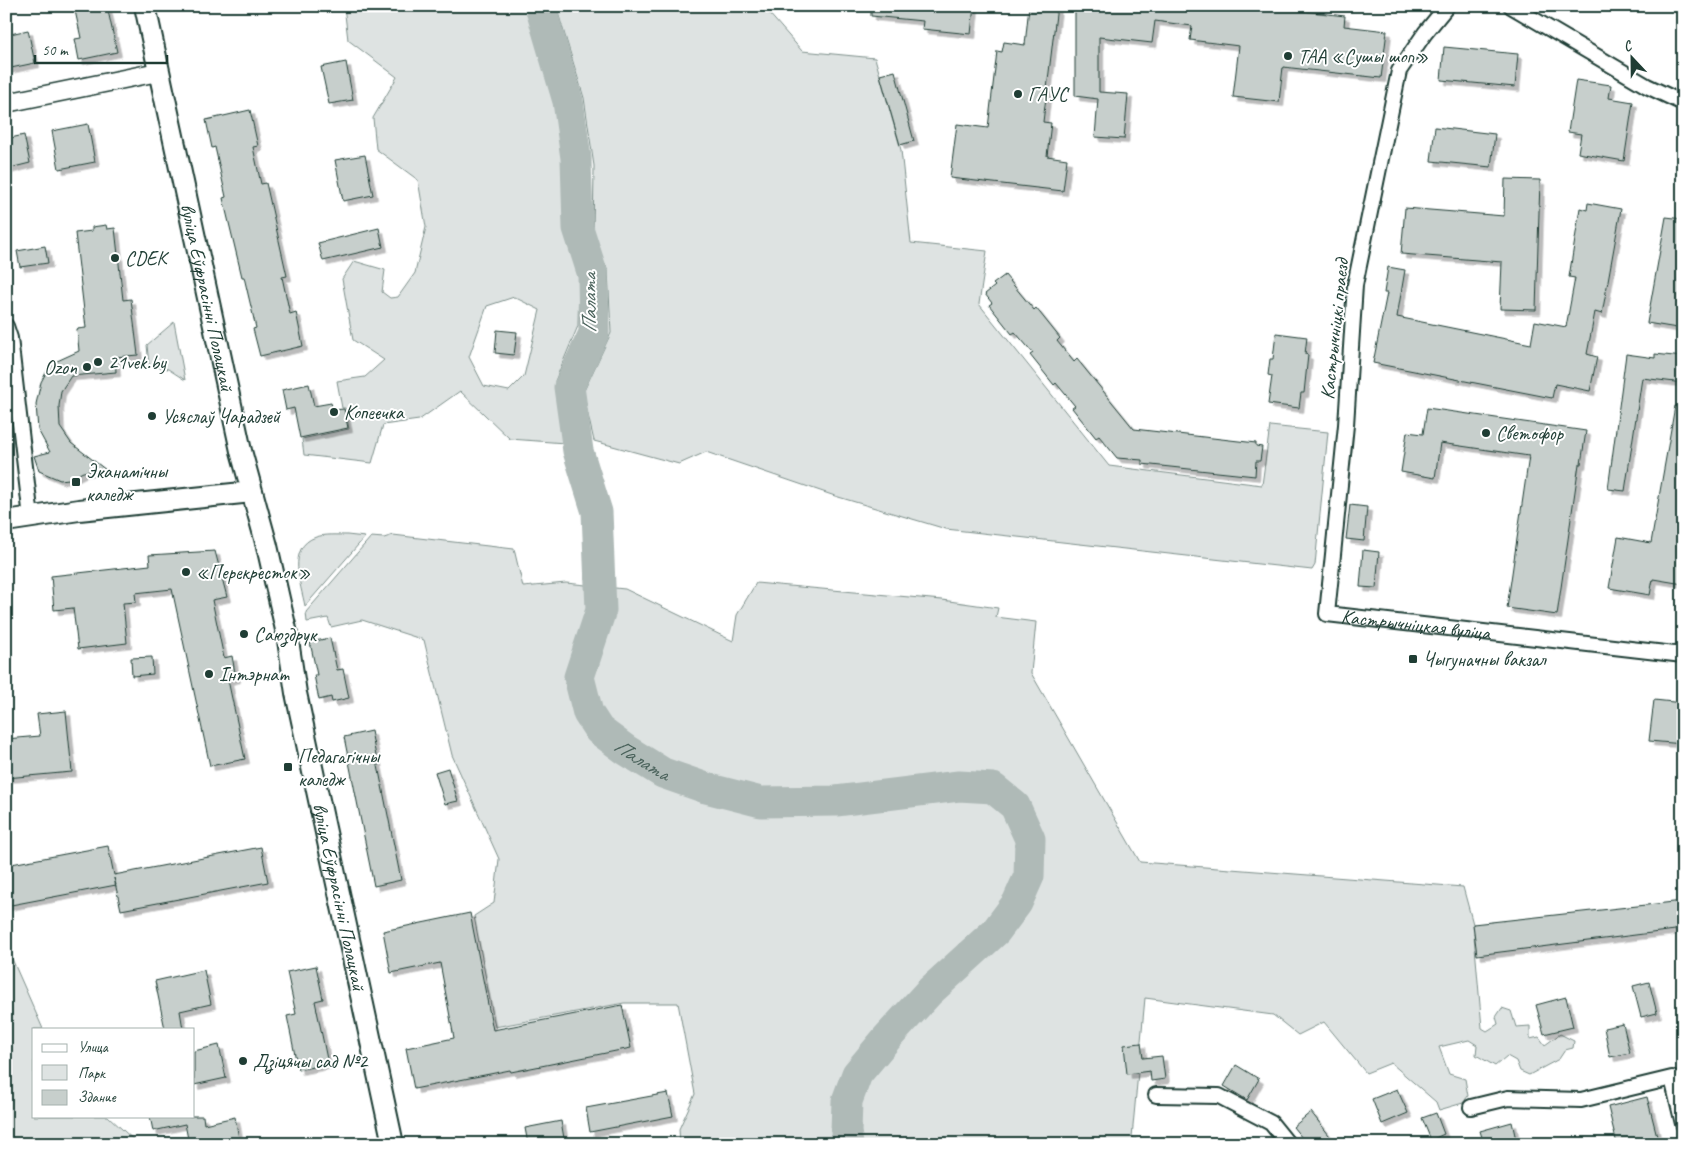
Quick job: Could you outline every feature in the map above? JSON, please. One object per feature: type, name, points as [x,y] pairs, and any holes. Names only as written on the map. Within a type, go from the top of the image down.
[{"type":"main road","name":"вуліца Еўфрасінні Полацкай","points":[[144,6],[241,451],[267,546],[285,625],[296,693],[393,1144]]},
{"type":"main road","points":[[6,521],[79,510],[252,492]]},
{"type":"street","name":"Кастрычніцкі праезд","points":[[1327,614],[1346,425],[1355,285],[1399,72],[1425,33],[1447,6]]},
{"type":"street","points":[[1511,6],[1647,86],[1683,103]]},
{"type":"street","points":[[6,102],[158,72]]},
{"type":"street","points":[[6,326],[10,338],[31,518]]},
{"type":"street","name":"Кастрычніцкая вуліца","points":[[1327,614],[1683,655]]},
{"type":"street","points":[[1471,1107],[1508,1098],[1582,1100],[1672,1078],[1683,1124]]},
{"type":"street","points":[[1156,1094],[1219,1096],[1271,1123],[1288,1144]]},
{"type":"green space","points":[[344,6],[526,6],[554,104],[563,160],[564,230],[579,277],[578,326],[555,381],[565,443],[510,439],[460,391],[419,420],[383,425],[372,463],[304,455],[302,439],[349,429],[345,408],[342,408],[337,381],[365,377],[384,360],[353,340],[342,279],[354,261],[385,270],[382,292],[390,298],[398,297],[415,273],[426,227],[418,180],[376,149],[373,118],[397,77],[348,40]],"holes":[[[514,297],[540,310],[524,376],[509,391],[484,386],[469,357],[487,306]]]},
{"type":"green space","points":[[556,6],[768,6],[768,12],[802,51],[875,58],[901,150],[911,243],[987,251],[979,304],[1109,466],[1262,485],[1270,426],[1328,432],[1315,565],[1312,570],[946,529],[835,496],[706,452],[679,464],[594,441],[583,393],[611,333],[608,270],[593,240],[594,166],[584,98]]},
{"type":"green space","points":[[174,322],[185,380],[168,369],[149,365],[147,345]]},
{"type":"green space","points":[[347,535],[365,537],[305,606],[298,567],[301,549],[307,542],[316,537]]},
{"type":"green space","points":[[393,535],[514,549],[523,587],[566,583],[625,589],[733,641],[737,615],[756,583],[942,600],[998,608],[996,617],[1036,622],[1031,673],[1140,862],[1463,887],[1473,924],[1482,1028],[1487,1031],[1498,1024],[1496,1017],[1502,1008],[1511,1011],[1516,1027],[1530,1026],[1530,1039],[1539,1037],[1545,1045],[1560,1034],[1574,1041],[1573,1048],[1565,1050],[1559,1059],[1529,1075],[1520,1071],[1516,1061],[1507,1056],[1495,1066],[1476,1055],[1477,1045],[1469,1040],[1439,1047],[1449,1074],[1465,1079],[1468,1096],[1463,1103],[1439,1110],[1436,1102],[1391,1063],[1366,1073],[1324,1022],[1298,1035],[1273,1015],[1145,998],[1132,1137],[1146,1144],[680,1144],[679,1129],[695,1094],[678,1003],[624,1003],[495,1027],[474,916],[494,903],[499,859],[452,755],[424,640],[362,620],[331,627],[328,618],[307,622],[306,612],[371,537],[384,538]]},
{"type":"green space","points":[[9,952],[43,1028],[32,1028],[32,1118],[110,1118],[138,1144],[6,1144],[6,953]]},
{"type":"building","points":[[74,6],[107,6],[117,52],[79,60],[75,39],[81,38]]},
{"type":"building","points":[[871,6],[974,6],[971,34],[922,29],[923,21],[871,16]]},
{"type":"building","points":[[1029,6],[1057,6],[1043,122],[1051,123],[1047,156],[1067,159],[1063,191],[950,178],[957,124],[988,128],[997,51],[1002,52],[1004,42],[1025,45]]},
{"type":"building","points":[[1075,6],[1260,6],[1345,16],[1344,26],[1387,31],[1381,78],[1283,67],[1279,102],[1233,97],[1239,46],[1190,40],[1192,26],[1155,21],[1152,43],[1099,37],[1099,92],[1128,94],[1124,139],[1095,137],[1098,99],[1075,96]]},
{"type":"building","points":[[28,30],[35,63],[6,69],[6,35]]},
{"type":"building","points":[[1444,47],[1518,54],[1515,87],[1441,80]]},
{"type":"building","points":[[346,62],[353,100],[329,104],[321,67]]},
{"type":"building","points":[[895,71],[914,141],[900,145],[880,75]]},
{"type":"building","points":[[1576,80],[1611,85],[1609,98],[1633,102],[1624,161],[1578,153],[1581,134],[1568,132]]},
{"type":"building","points":[[250,110],[258,146],[253,147],[261,184],[266,183],[287,276],[282,277],[290,314],[296,312],[303,346],[260,356],[253,329],[256,328],[223,198],[226,197],[215,147],[212,148],[206,120]]},
{"type":"building","points":[[88,124],[95,162],[59,169],[52,131]]},
{"type":"building","points":[[1435,127],[1495,134],[1491,167],[1431,161]]},
{"type":"building","points":[[24,135],[30,163],[6,169],[6,139]]},
{"type":"building","points":[[365,155],[373,195],[343,201],[335,160]]},
{"type":"building","points":[[1505,179],[1540,180],[1536,310],[1500,309],[1502,262],[1401,254],[1405,208],[1504,216]]},
{"type":"building","points":[[1588,203],[1621,209],[1602,314],[1595,312],[1587,354],[1597,357],[1590,391],[1555,384],[1552,398],[1373,363],[1387,293],[1384,293],[1388,267],[1405,270],[1397,317],[1531,344],[1535,321],[1566,327],[1575,278],[1569,277],[1580,208],[1587,210]]},
{"type":"building","points":[[1666,217],[1683,219],[1683,329],[1647,323]]},
{"type":"building","points":[[106,225],[107,229],[115,228],[123,300],[131,299],[138,355],[115,357],[116,372],[71,376],[61,391],[59,406],[60,427],[71,443],[106,470],[83,472],[69,479],[60,480],[39,471],[34,456],[50,452],[38,430],[36,404],[41,382],[48,369],[55,362],[79,351],[77,329],[86,328],[75,233],[92,231],[92,227]]},
{"type":"building","points":[[379,228],[383,247],[323,261],[318,243]]},
{"type":"building","points":[[45,246],[48,263],[20,267],[17,251]]},
{"type":"building","points":[[1005,275],[1034,310],[1036,308],[1060,338],[1057,341],[1074,362],[1077,359],[1134,429],[1256,443],[1256,446],[1262,447],[1260,461],[1256,461],[1255,476],[1142,464],[1142,460],[1117,458],[1099,436],[1096,438],[1072,408],[1075,406],[1056,383],[1054,385],[1030,355],[1033,353],[1015,332],[1012,334],[989,305],[992,303],[985,294],[995,286],[993,284]]},
{"type":"building","points":[[497,330],[517,332],[514,355],[495,353]]},
{"type":"building","points":[[1276,333],[1307,337],[1305,354],[1308,355],[1304,393],[1301,393],[1299,408],[1268,404],[1272,376],[1268,375],[1270,359],[1273,359]]},
{"type":"building","points":[[1626,354],[1655,358],[1655,354],[1683,357],[1683,383],[1642,378],[1625,491],[1608,489]]},
{"type":"building","name":"Копеечка","points":[[309,384],[314,406],[331,403],[333,410],[344,409],[348,428],[300,438],[294,408],[286,410],[282,390]]},
{"type":"building","points":[[1675,406],[1683,407],[1683,584],[1653,579],[1650,595],[1609,588],[1618,537],[1651,543]]},
{"type":"building","points":[[1427,408],[1586,431],[1581,464],[1579,464],[1557,615],[1507,608],[1529,456],[1440,443],[1435,478],[1401,472],[1407,432],[1423,434]]},
{"type":"building","points":[[1350,505],[1367,507],[1364,541],[1346,539]]},
{"type":"building","points":[[1363,550],[1379,552],[1376,588],[1360,587]]},
{"type":"building","points":[[215,551],[227,597],[212,600],[224,658],[232,656],[236,678],[228,680],[245,759],[210,766],[172,589],[135,593],[136,602],[123,603],[127,643],[78,649],[73,608],[54,610],[51,576],[150,565],[149,555]]},
{"type":"building","points":[[330,638],[337,670],[343,669],[349,698],[332,702],[331,697],[319,700],[314,675],[317,675],[310,642]]},
{"type":"building","points":[[152,657],[153,674],[132,676],[131,658]]},
{"type":"building","points":[[1654,700],[1683,703],[1683,744],[1649,741]]},
{"type":"building","points":[[66,711],[72,772],[6,778],[6,739],[40,736],[37,714]]},
{"type":"building","points":[[371,731],[401,880],[374,886],[344,737]]},
{"type":"building","points":[[448,768],[458,801],[445,804],[435,772]]},
{"type":"building","points":[[108,846],[114,875],[261,847],[268,882],[121,910],[116,885],[6,906],[6,865]]},
{"type":"building","points":[[1683,901],[1683,929],[1477,955],[1473,924]]},
{"type":"building","points":[[470,913],[493,1030],[622,1005],[631,1048],[414,1089],[406,1048],[454,1038],[440,963],[391,973],[383,931]]},
{"type":"building","points":[[316,966],[323,999],[315,1001],[328,1064],[298,1070],[287,1016],[296,1014],[287,972]]},
{"type":"building","points":[[204,970],[211,1004],[180,1011],[183,1028],[165,1028],[155,981]]},
{"type":"building","points":[[1649,982],[1657,1013],[1641,1017],[1633,986]]},
{"type":"building","points":[[1566,997],[1573,1027],[1544,1034],[1536,1005]]},
{"type":"building","points":[[1623,1024],[1630,1053],[1610,1057],[1604,1028]]},
{"type":"building","points":[[1141,1043],[1143,1058],[1162,1056],[1165,1079],[1151,1081],[1150,1071],[1127,1074],[1124,1045]]},
{"type":"building","points":[[219,1045],[226,1078],[195,1085],[195,1051]]},
{"type":"building","points":[[1236,1065],[1259,1079],[1247,1100],[1224,1086]]},
{"type":"building","points":[[1397,1089],[1408,1113],[1382,1124],[1372,1099]]},
{"type":"building","points":[[668,1093],[673,1116],[590,1132],[586,1108]]},
{"type":"building","points":[[1647,1097],[1659,1144],[1617,1144],[1608,1107]]},
{"type":"building","points":[[1311,1112],[1336,1144],[1307,1144],[1293,1127]]},
{"type":"building","points":[[1436,1113],[1444,1134],[1431,1140],[1422,1118]]},
{"type":"building","points":[[195,1116],[203,1116],[204,1124],[235,1117],[240,1144],[189,1144],[185,1124],[153,1131],[150,1118],[195,1118]]},
{"type":"building","points":[[561,1121],[565,1144],[528,1144],[525,1128]]},
{"type":"building","points":[[1512,1122],[1517,1144],[1484,1144],[1480,1131]]},
{"type":"waterway","name":"Палата","points":[[540,6],[568,101],[576,158],[578,228],[593,275],[594,333],[569,387],[578,451],[597,512],[601,610],[579,677],[588,713],[599,730],[626,750],[663,773],[706,788],[761,802],[836,801],[959,786],[993,788],[1015,806],[1030,839],[1029,876],[1017,903],[996,931],[929,992],[857,1074],[847,1101],[846,1132],[848,1144]]},
{"type":"place","name":"ТАА «Сушы шоп»","points":[[1288,56]]},
{"type":"place","name":"ГАУС","points":[[1018,94]]},
{"type":"place","name":"CDEK","points":[[115,258]]},
{"type":"place","name":"21vek.by","points":[[98,362]]},
{"type":"place","name":"Ozon","points":[[87,367]]},
{"type":"place","name":"Копеечка","points":[[334,412]]},
{"type":"place","name":"Усяслаў Чарадзей","points":[[152,416]]},
{"type":"place","name":"Светофор","points":[[1486,433]]},
{"type":"place","name":"Эканамічны каледж","points":[[76,482]]},
{"type":"place","name":"«Перекресток»","points":[[186,572]]},
{"type":"place","name":"Саюздрук","points":[[244,634]]},
{"type":"place","name":"Чыгуначны вакзал","points":[[1413,659]]},
{"type":"place","name":"Інтэрнат","points":[[209,674]]},
{"type":"place","name":"Педагагічны каледж","points":[[288,767]]},
{"type":"place","name":"Дзіцячы сад №2","points":[[243,1061]]}]
